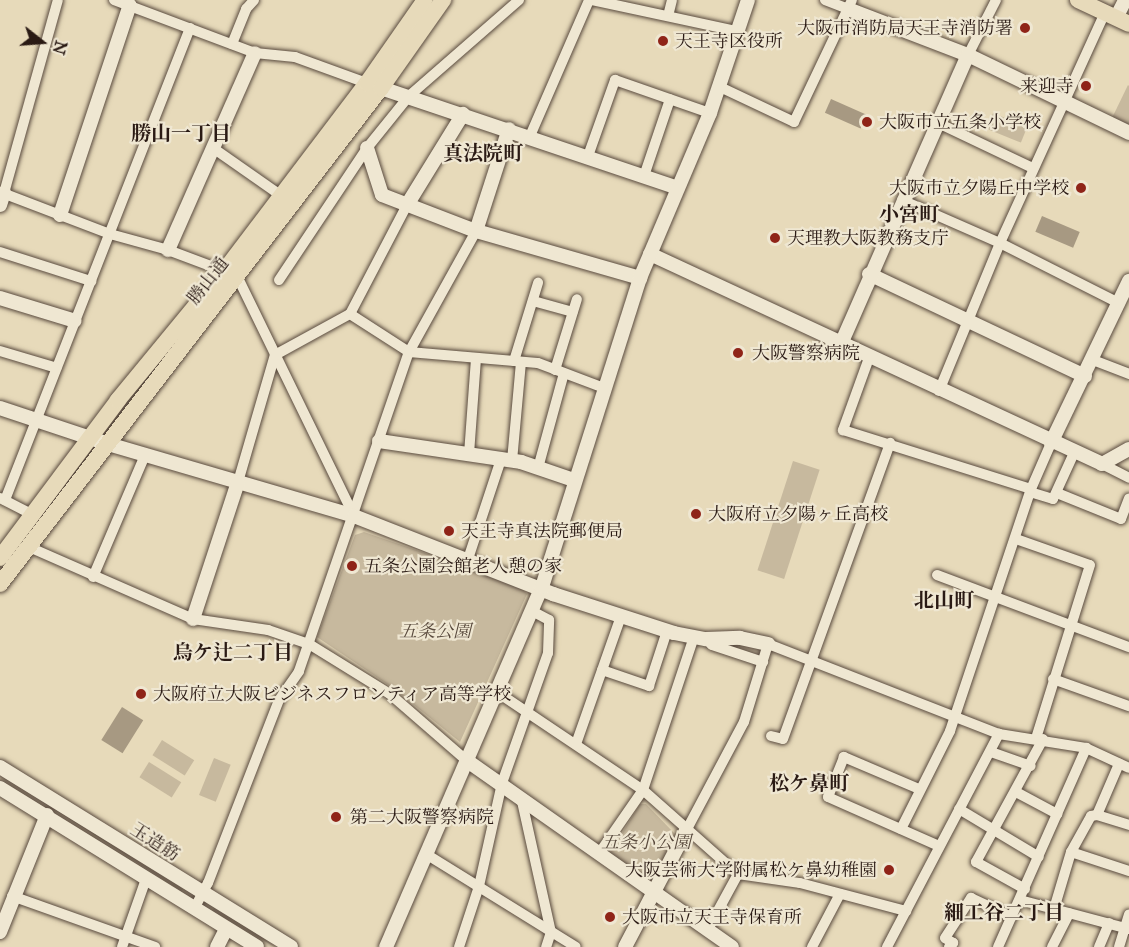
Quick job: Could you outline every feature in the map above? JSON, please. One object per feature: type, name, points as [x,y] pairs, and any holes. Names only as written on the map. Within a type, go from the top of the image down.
[{"type":"main road","name":"勝山通","points":[[0,558],[91,437],[231,273],[280,195],[374,86],[425,0]]},
{"type":"main road","name":"勝山通","points":[[0,584],[108,444],[231,273],[443,0]]},
{"type":"main road","points":[[1078,0],[1117,19]]},
{"type":"street","points":[[58,0],[1,197],[60,215],[110,234],[168,250],[231,273],[275,355],[354,516]]},
{"type":"street","points":[[114,0],[255,53],[295,57],[374,86],[530,136],[678,188]]},
{"type":"street","points":[[232,44],[246,9],[254,0]]},
{"type":"street","points":[[279,280],[367,148],[408,96],[519,0]]},
{"type":"street","points":[[530,136],[591,0],[737,31]]},
{"type":"street","points":[[668,16],[672,0]]},
{"type":"street","points":[[386,947],[542,587],[574,480],[640,278],[710,113],[748,0]]},
{"type":"street","points":[[825,0],[850,4],[968,55],[1129,132]]},
{"type":"street","points":[[841,344],[936,122],[996,0]]},
{"type":"street","points":[[939,391],[1000,243],[1063,102],[1117,19],[1125,0]]},
{"type":"street","points":[[720,87],[794,122],[850,4]]},
{"type":"street","points":[[60,215],[130,5]]},
{"type":"street","points":[[34,515],[2,499],[37,420],[190,28]]},
{"type":"street","points":[[168,250],[255,53]]},
{"type":"street","points":[[588,156],[615,80],[710,113]]},
{"type":"street","points":[[644,176],[670,99]]},
{"type":"street","points":[[193,619],[275,355],[350,314],[407,205],[463,114]]},
{"type":"street","points":[[936,122],[1033,168]]},
{"type":"street","points":[[194,909],[279,700],[299,671],[409,351],[476,231],[509,129]]},
{"type":"street","points":[[213,148],[280,195]]},
{"type":"street","points":[[367,148],[382,195],[476,231],[640,278]]},
{"type":"street","points":[[902,200],[1000,243],[1124,305]]},
{"type":"street","points":[[0,252],[91,281]]},
{"type":"street","points":[[650,254],[1129,478]]},
{"type":"street","points":[[869,274],[969,319],[1085,376]]},
{"type":"street","points":[[901,829],[954,717],[1030,491],[1051,443],[1124,305],[1129,281]]},
{"type":"street","points":[[468,559],[506,460],[518,361],[538,282]]},
{"type":"street","points":[[0,298],[75,321]]},
{"type":"street","points":[[538,468],[559,371],[578,299]]},
{"type":"street","points":[[533,301],[573,312]]},
{"type":"street","points":[[350,314],[409,351],[518,361],[559,371],[604,388]]},
{"type":"street","points":[[0,351],[57,368]]},
{"type":"street","points":[[469,454],[476,358]]},
{"type":"street","points":[[869,358],[843,430],[890,443],[1051,500],[1057,494],[1074,453]]},
{"type":"street","points":[[1093,360],[1129,374]]},
{"type":"street","points":[[0,408],[108,444],[354,516],[542,587],[667,631],[700,638],[740,638],[768,645],[811,664],[999,734],[1039,738],[1086,748],[1124,766],[1097,814]]},
{"type":"street","points":[[379,441],[506,460],[574,480]]},
{"type":"street","points":[[771,736],[783,739],[890,443]]},
{"type":"street","points":[[1102,464],[1129,449]]},
{"type":"street","points":[[93,577],[145,455]]},
{"type":"street","points":[[1057,494],[1121,519],[1129,498]]},
{"type":"street","points":[[1016,538],[1090,565],[1069,624],[1070,631],[1053,680],[1030,766],[976,862],[1025,888]]},
{"type":"street","points":[[28,547],[193,619],[268,630],[309,644],[390,694],[466,760],[502,783],[732,947]]},
{"type":"street","points":[[937,575],[1129,647]]},
{"type":"street","points":[[459,947],[479,886],[502,783],[548,653],[549,620],[532,611]]},
{"type":"street","points":[[576,744],[621,616]]},
{"type":"street","points":[[602,670],[649,686],[667,631]]},
{"type":"street","points":[[700,638],[712,645],[762,662]]},
{"type":"street","points":[[600,852],[643,790],[700,638]]},
{"type":"street","points":[[625,947],[744,722],[768,645]]},
{"type":"street","points":[[1053,680],[1129,706]]},
{"type":"street","points":[[497,692],[643,790],[686,831],[738,874],[840,894],[906,911]]},
{"type":"street","points":[[887,947],[999,734]]},
{"type":"street","points":[[998,947],[1086,748]]},
{"type":"street","points":[[991,752],[1030,766]]},
{"type":"street","points":[[919,789],[844,757],[828,797],[939,846]]},
{"type":"street","name":"玉造筋","points":[[0,767],[291,947]]},
{"type":"street","name":"玉造筋","points":[[0,788],[257,947]]},
{"type":"street","points":[[1016,792],[1057,814]]},
{"type":"street","points":[[521,797],[551,932],[546,947]]},
{"type":"street","points":[[959,809],[1039,857]]},
{"type":"street","points":[[1054,909],[1071,852],[1091,816],[1097,814],[1129,825]]},
{"type":"street","points":[[0,932],[12,896],[47,815]]},
{"type":"street","points":[[1071,852],[1129,871]]},
{"type":"street","points":[[426,854],[576,947]]},
{"type":"street","points":[[708,929],[738,874]]},
{"type":"street","points":[[124,942],[146,879]]},
{"type":"street","points":[[812,947],[840,894]]},
{"type":"street","points":[[12,896],[124,942],[155,947]]},
{"type":"street","points":[[950,947],[952,943],[945,938],[971,898],[1012,917]]},
{"type":"street","points":[[1020,900],[1042,909],[1054,909],[1127,928]]},
{"type":"street","points":[[1053,947],[1069,913]]},
{"type":"street","points":[[1119,947],[1127,928],[1129,914]]},
{"type":"street","points":[[1099,947],[1109,923]]},
{"type":"street","points":[[217,947],[226,928]]},
{"type":"green space","points":[[1129,86],[1129,126],[1112,118]]},
{"type":"green space","points":[[993,113],[1027,127],[1021,143],[987,129]]},
{"type":"green space","points":[[793,461],[820,470],[784,579],[757,570]]},
{"type":"green space","name":"五条公園","points":[[364,532],[520,586],[527,594],[460,742],[393,688],[317,637],[355,535]]},
{"type":"green space","points":[[162,740],[194,760],[185,775],[152,755]]},
{"type":"green space","points":[[214,758],[231,765],[216,802],[199,795]]},
{"type":"green space","points":[[149,762],[181,782],[172,797],[139,777]]},
{"type":"green space","points":[[0,774],[183,889],[181,891]]},
{"type":"green space","name":"五条小公園","points":[[640,804],[646,804],[675,834],[676,840],[655,879],[649,881],[610,853]]},
{"type":"green space","points":[[214,908],[258,934],[275,947],[212,911]]},
{"type":"shaded area","points":[[831,99],[867,115],[861,129],[825,113]]},
{"type":"shaded area","points":[[1042,216],[1080,232],[1073,248],[1035,232]]},
{"type":"shaded area","points":[[122,707],[143,720],[123,753],[101,740]]},
{"type":"place","name":"大阪市消防局天王寺消防署","points":[[1025,28]]},
{"type":"place","name":"天王寺区役所","points":[[663,41]]},
{"type":"place","name":"来迎寺","points":[[1086,86]]},
{"type":"place","name":"大阪市立五条小学校","points":[[867,122]]},
{"type":"place","name":"大阪市立夕陽丘中学校","points":[[1081,188]]},
{"type":"place","name":"天理教大阪教務支庁","points":[[775,238]]},
{"type":"place","name":"大阪警察病院","points":[[738,353]]},
{"type":"place","name":"大阪府立夕陽ヶ丘高校","points":[[696,514]]},
{"type":"place","name":"天王寺真法院郵便局","points":[[449,531]]},
{"type":"place","name":"五条公園会館老人憩の家","points":[[352,566]]},
{"type":"place","name":"大阪府立大阪ビジネスフロンティア高等学校","points":[[141,694]]},
{"type":"place","name":"第二大阪警察病院","points":[[336,817]]},
{"type":"place","name":"大阪芸術大学附属松ケ鼻幼稚園","points":[[889,870]]},
{"type":"place","name":"大阪市立天王寺保育所","points":[[610,917]]},
{"type":"district","name":"勝山一丁目","points":[[181,133]]},
{"type":"district","name":"真法院町","points":[[483,153]]},
{"type":"district","name":"小宮町","points":[[909,214]]},
{"type":"district","name":"北山町","points":[[944,600]]},
{"type":"district","name":"烏ケ辻二丁目","points":[[233,652]]},
{"type":"district","name":"松ケ鼻町","points":[[809,783]]},
{"type":"district","name":"細工谷二丁目","points":[[1004,912]]}]
